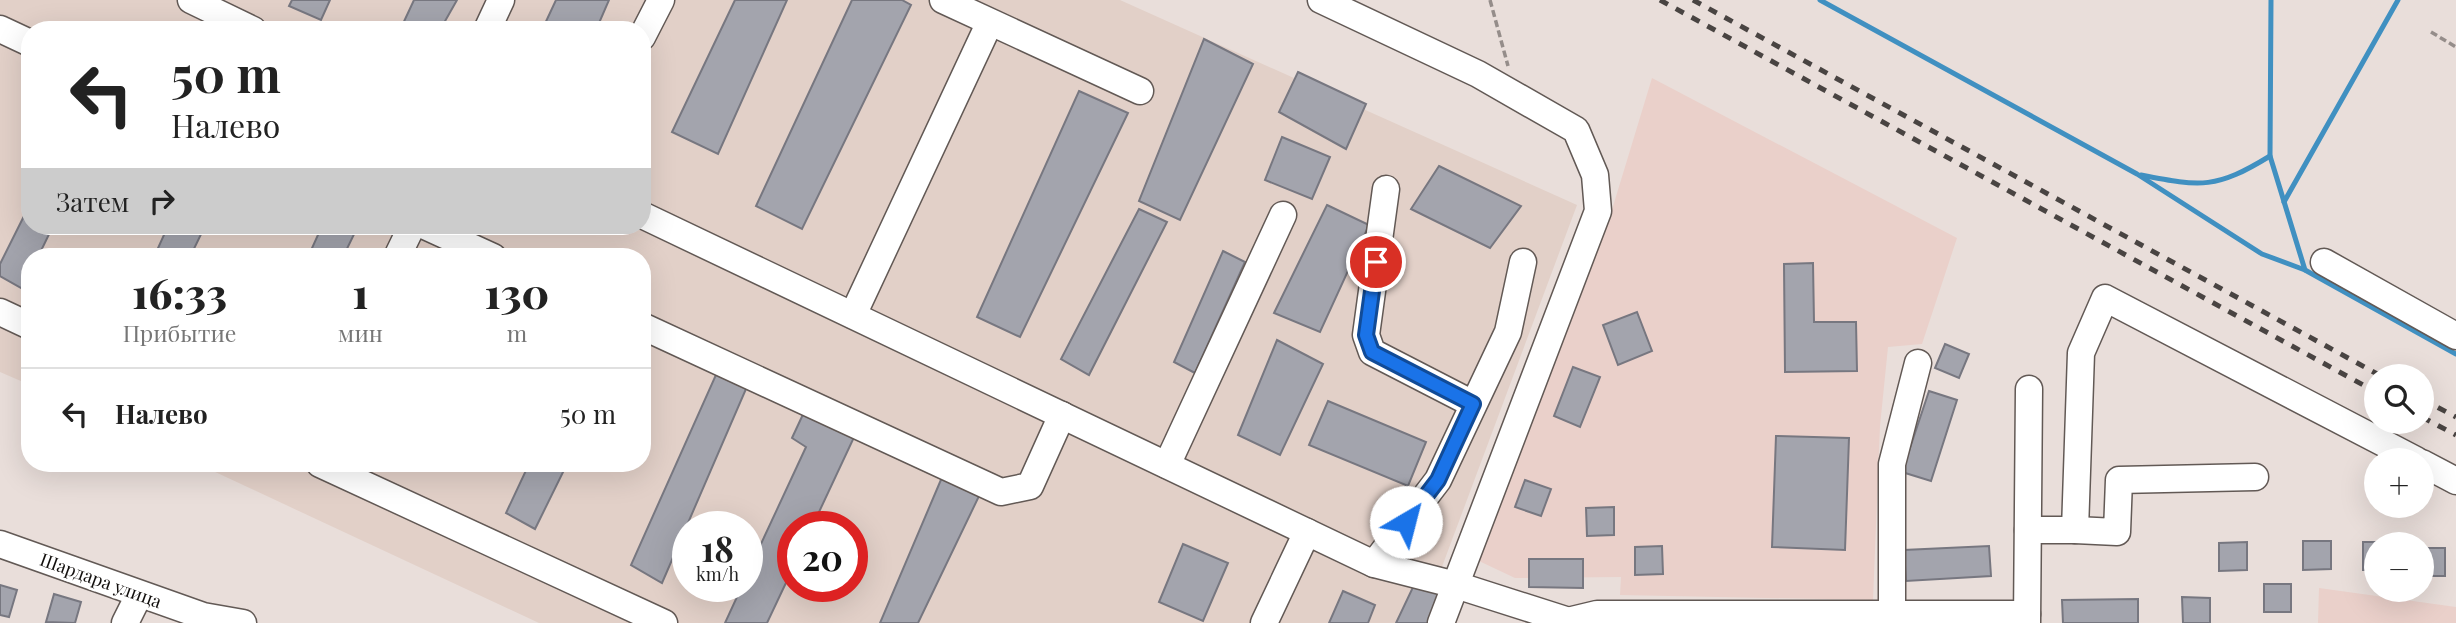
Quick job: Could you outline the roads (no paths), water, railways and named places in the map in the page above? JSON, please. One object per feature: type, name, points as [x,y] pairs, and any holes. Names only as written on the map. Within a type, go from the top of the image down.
[{"type":"street","points":[[191,0],[234,21]]},
{"type":"street","points":[[491,21],[501,0]]},
{"type":"street","points":[[650,21],[661,0]]},
{"type":"street","points":[[943,0],[989,24],[1140,91]]},
{"type":"street","points":[[1321,0],[1478,74],[1576,130],[1595,175],[1598,211],[1447,583],[1441,623]]},
{"type":"street","points":[[853,315],[989,24]]},
{"type":"street","points":[[0,29],[21,39]]},
{"type":"street","points":[[1386,189],[1366,335],[1372,352],[1473,404]]},
{"type":"street","points":[[1167,465],[1283,215]]},
{"type":"street","points":[[651,219],[1374,564],[1573,621],[1597,614],[2027,619],[2029,389]]},
{"type":"street","points":[[445,235],[473,248]]},
{"type":"street","points":[[1374,564],[1438,480],[1508,332],[1524,262]]},
{"type":"street","points":[[2323,262],[2456,336]]},
{"type":"street","points":[[2075,530],[2081,353],[2105,298],[2393,448]]},
{"type":"street","points":[[0,312],[21,322]]},
{"type":"street","points":[[651,330],[1000,492],[1030,486],[1062,415]]},
{"type":"street","points":[[1892,619],[1892,464],[1918,363]]},
{"type":"street","points":[[2434,469],[2456,481]]},
{"type":"street","points":[[337,472],[664,623]]},
{"type":"street","points":[[2028,530],[2117,532],[2119,480],[2255,477]]},
{"type":"street","points":[[1264,623],[1307,532]]},
{"type":"street","name":"Шардара улица","points":[[0,544],[203,616],[243,623]]},
{"type":"street","points":[[125,623],[139,595]]},
{"type":"waterway","points":[[1820,0],[2137,174],[2262,254],[2305,270]]},
{"type":"waterway","points":[[2271,0],[2270,156],[2305,270],[2456,354]]},
{"type":"waterway","points":[[2284,202],[2398,0]]},
{"type":"waterway","points":[[2141,175],[2194,183],[2222,180],[2270,156]]},
{"type":"railway","points":[[1660,0],[2364,385]]},
{"type":"railway","points":[[1693,0],[2364,367]]},
{"type":"railway","points":[[2434,405],[2456,417]]},
{"type":"railway","points":[[2434,423],[2456,435]]}]
